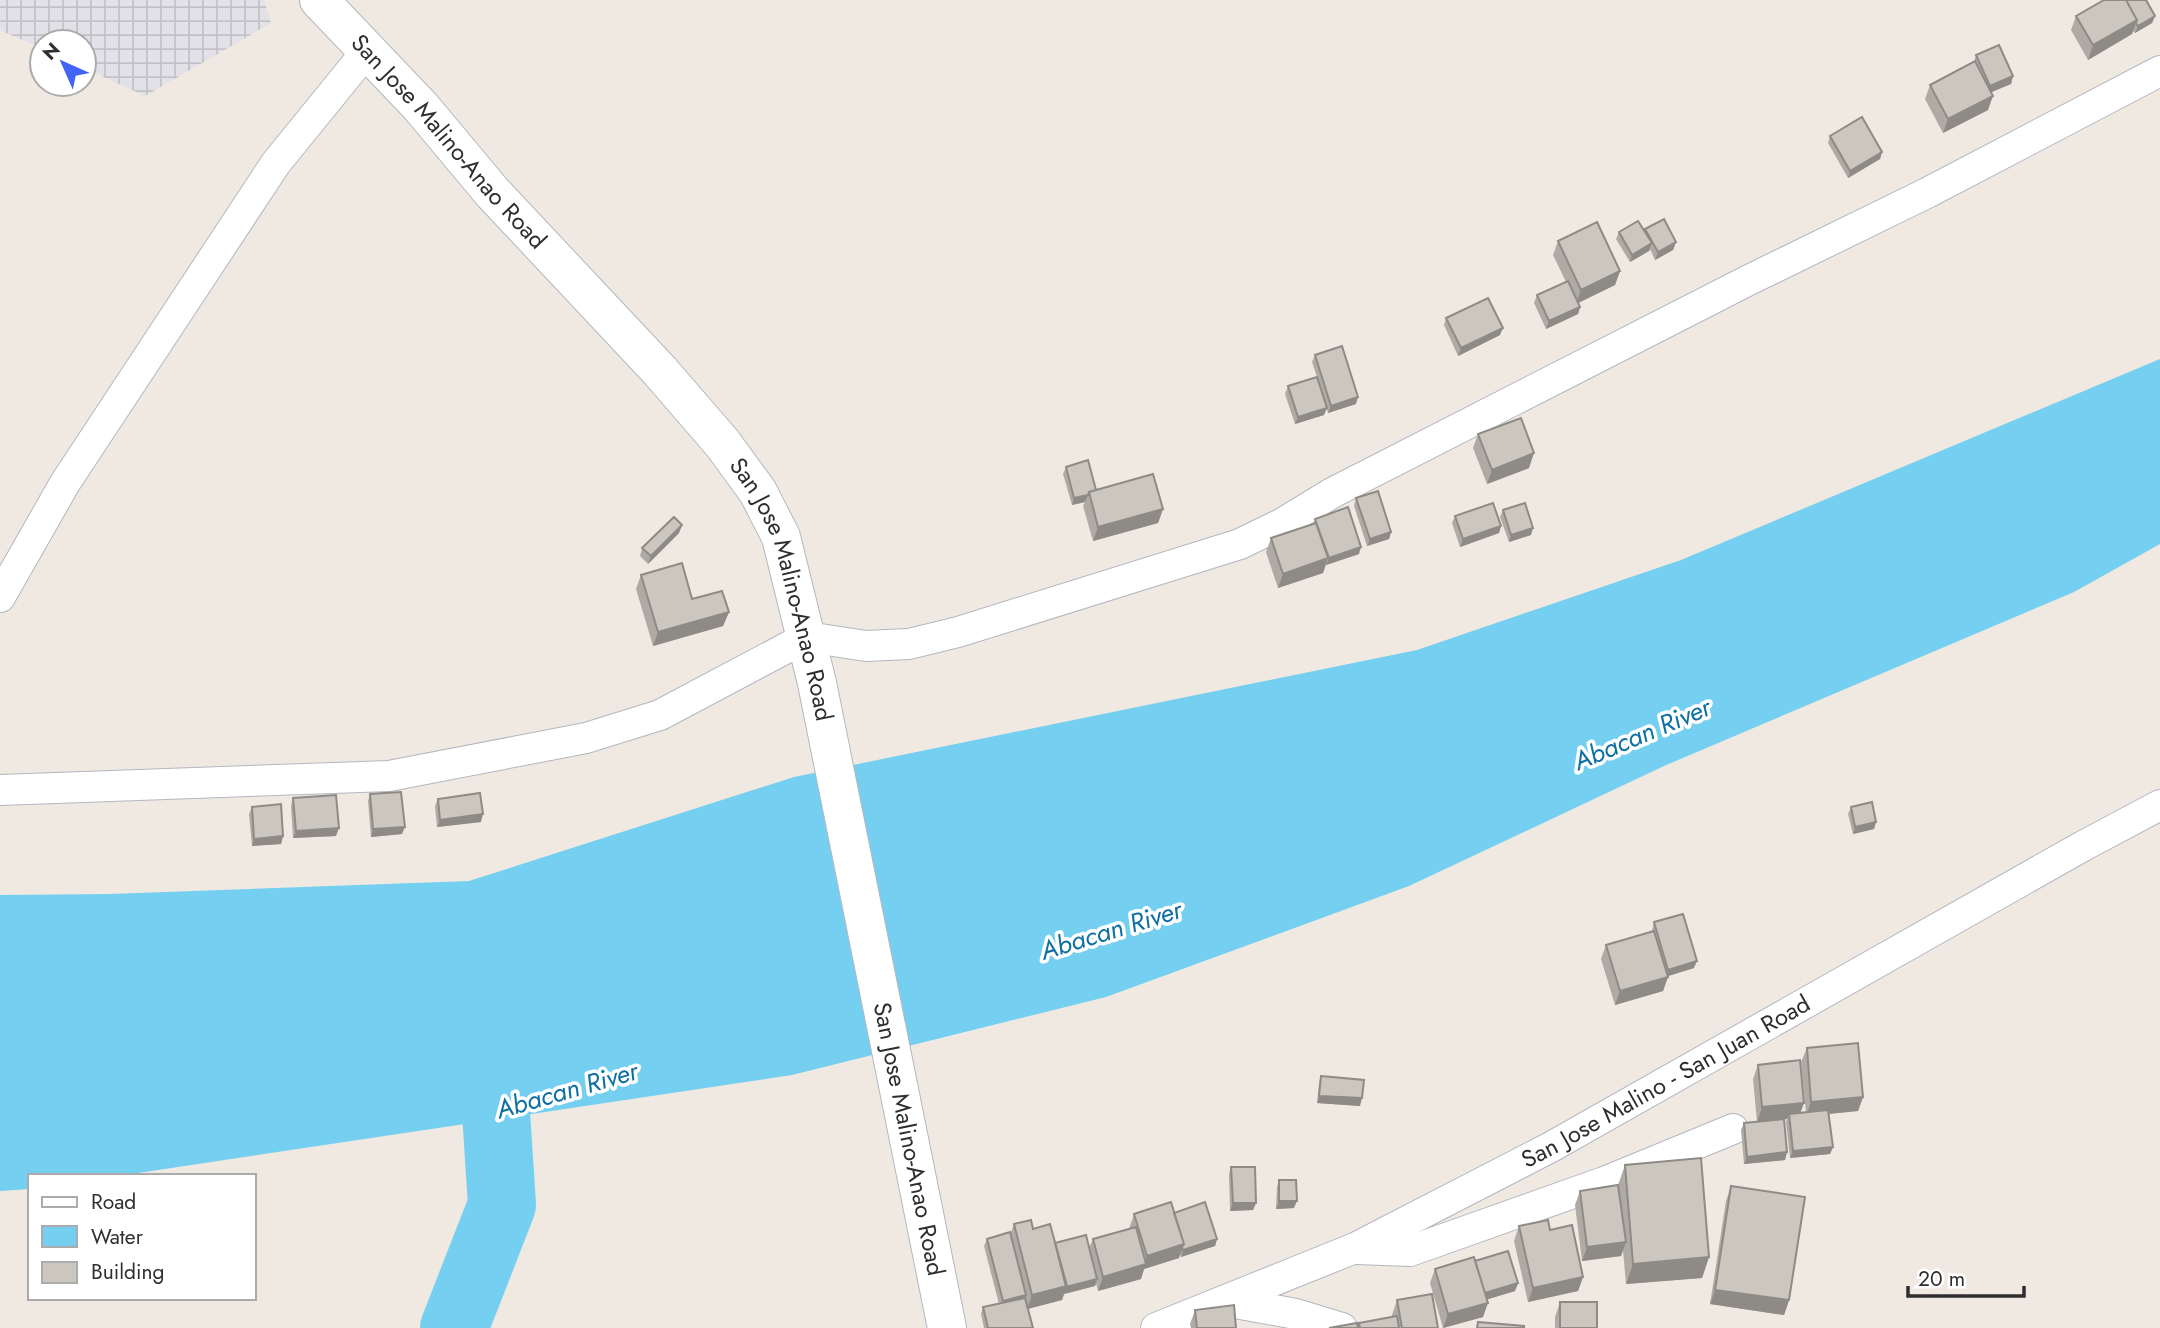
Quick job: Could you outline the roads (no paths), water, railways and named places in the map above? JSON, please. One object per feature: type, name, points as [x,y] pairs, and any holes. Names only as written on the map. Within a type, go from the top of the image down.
[{"type":"main road","name":"San Jose Malino-Anao Road","points":[[319,0],[421,107],[492,192],[660,371],[723,444],[758,492],[781,537],[817,683],[947,1328]]},
{"type":"street","points":[[0,597],[65,483],[269,174],[367,51]]},
{"type":"street","points":[[0,790],[389,776],[586,738],[660,715],[807,637],[866,646],[909,644],[958,632],[1240,544],[1283,523],[1332,493],[1927,193],[2160,71]]},
{"type":"street","name":"San Jose Malino - San Juan Road","points":[[1156,1328],[1355,1248],[1551,1147],[2160,805]]},
{"type":"street","points":[[1355,1248],[1410,1251],[1592,1187],[1733,1129]]},
{"type":"street","points":[[1224,1301],[1296,1314],[1342,1328]]},
{"type":"water","name":"Abacan River","points":[[2160,359],[2160,544],[2074,592],[1664,766],[1409,886],[1106,997],[792,1075],[131,1174],[28,1174],[28,1189],[0,1191],[0,895],[110,894],[469,881],[794,777],[1417,650],[1681,560]]},
{"type":"waterway","name":"Abacan River","points":[[454,1328],[502,1205],[496,1112]]}]
